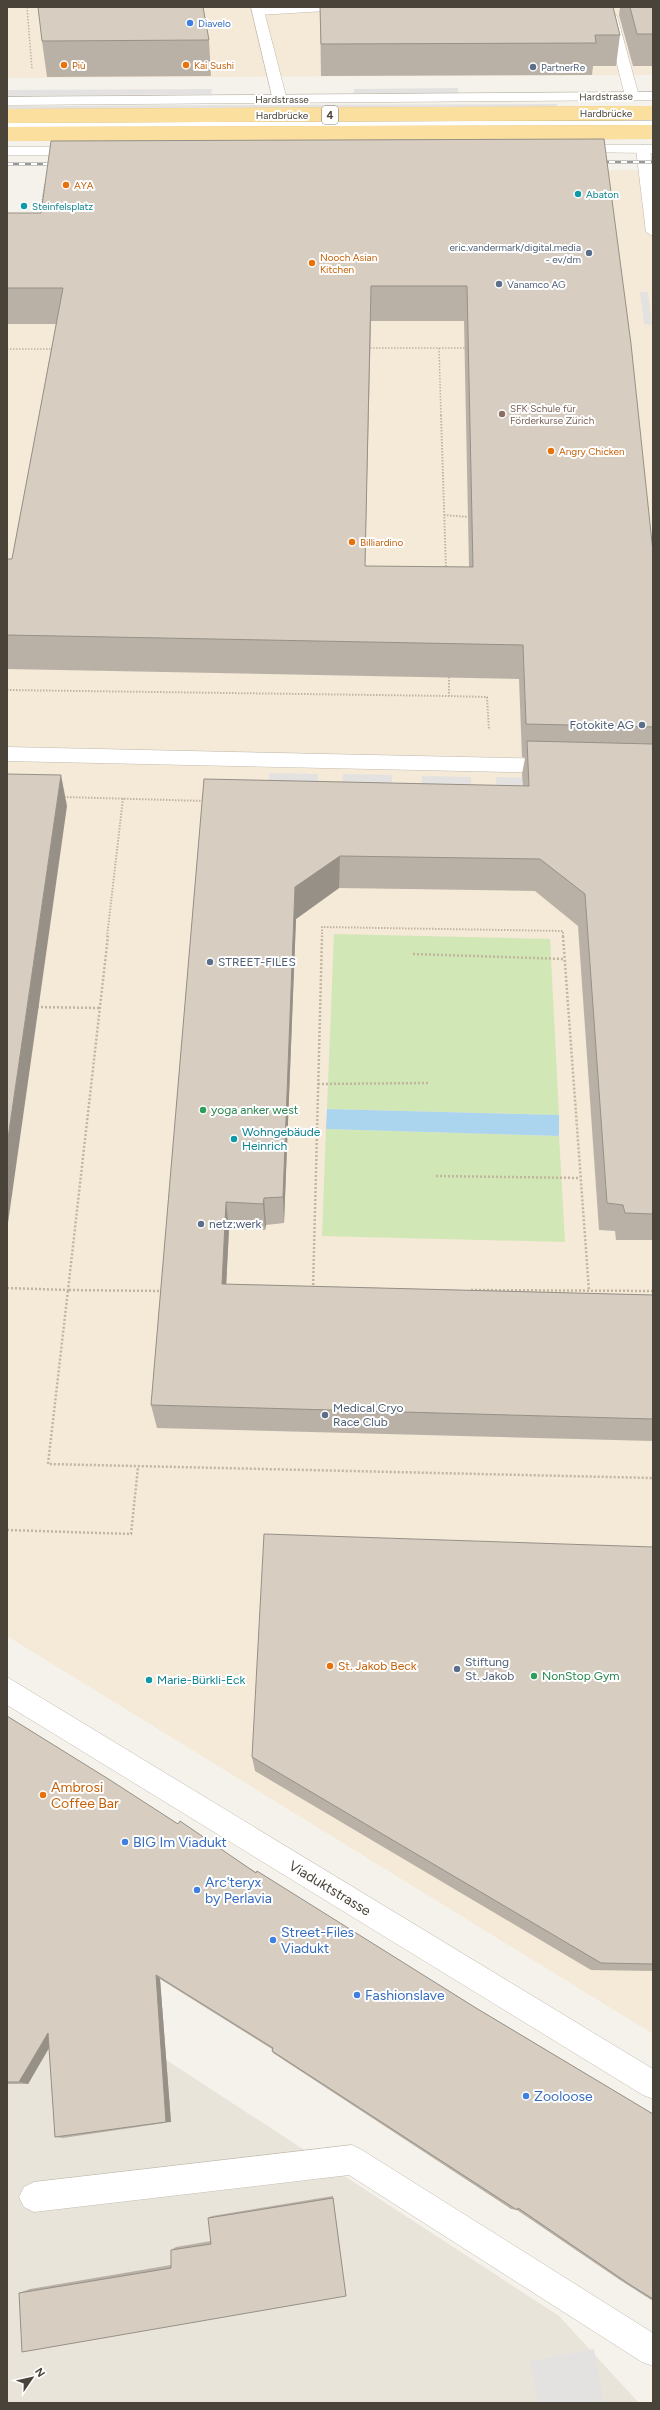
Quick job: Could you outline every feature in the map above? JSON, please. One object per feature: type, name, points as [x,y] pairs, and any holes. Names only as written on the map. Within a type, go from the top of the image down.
[{"type":"main road","name":"Hardbrücke","points":[[7,116],[653,113]]},
{"type":"main road","name":"Hardbrücke","points":[[7,134],[653,132]]},
{"type":"street","points":[[280,100],[258,9],[326,7]]},
{"type":"street","points":[[624,10],[604,9],[632,96]]},
{"type":"street","name":"Hardstrasse","points":[[7,101],[653,96]]},
{"type":"street","points":[[7,126],[653,123]]},
{"type":"street","points":[[566,149],[648,149],[653,229]]},
{"type":"street","points":[[7,151],[95,151]]},
{"type":"street","points":[[7,754],[568,767]]},
{"type":"street","name":"Viaduktstrasse","points":[[7,1690],[653,2085]]},
{"type":"street","points":[[34,2197],[352,2160],[653,2351]]},
{"type":"path","points":[[27,7],[33,72]]},
{"type":"path","points":[[40,216],[45,180]]},
{"type":"path","points":[[359,348],[470,348]]},
{"type":"path","points":[[439,348],[446,570]]},
{"type":"path","points":[[7,349],[61,349]]},
{"type":"path","points":[[444,515],[468,517]]},
{"type":"path","points":[[449,672],[450,696]]},
{"type":"path","points":[[7,690],[487,697],[489,732]]},
{"type":"path","points":[[61,797],[210,801]]},
{"type":"path","points":[[123,798],[48,1464],[653,1478]]},
{"type":"path","points":[[313,1289],[322,927],[563,931],[589,1291]]},
{"type":"path","points":[[412,954],[564,959]]},
{"type":"path","points":[[37,1007],[100,1008]]},
{"type":"path","points":[[318,1084],[428,1084]]},
{"type":"path","points":[[436,1176],[580,1178]]},
{"type":"path","points":[[7,1288],[168,1291]]},
{"type":"path","points":[[305,1289],[321,1289]]},
{"type":"path","points":[[463,1290],[653,1291]]},
{"type":"path","points":[[7,1530],[131,1534],[138,1467]]},
{"type":"shaded area","points":[[7,7],[653,7],[653,75],[7,78]]},
{"type":"shaded area","points":[[458,88],[458,93],[354,93],[354,89]]},
{"type":"shaded area","points":[[212,89],[211,94],[7,96],[7,90]]},
{"type":"shaded area","points":[[558,104],[548,115],[7,117],[7,106]]},
{"type":"shaded area","points":[[653,170],[653,2034],[7,1636],[7,254],[36,253],[47,174]]},
{"type":"shaded area","points":[[640,292],[648,292],[652,325],[644,324]]},
{"type":"shaded area","points":[[269,773],[318,774],[317,795],[268,794]]},
{"type":"shaded area","points":[[343,774],[392,775],[392,796],[342,794]]},
{"type":"shaded area","points":[[422,776],[471,777],[471,798],[421,797]]},
{"type":"shaded area","points":[[496,777],[545,778],[497,798]]},
{"type":"shaded area","points":[[7,1956],[559,2316],[639,2403],[7,2403]]},
{"type":"shaded area","points":[[594,2349],[604,2403],[538,2403],[530,2361]]},
{"type":"green space","points":[[334,934],[550,939],[559,1115],[327,1109]]},
{"type":"green space","points":[[326,1129],[559,1136],[565,1242],[322,1236]]},
{"type":"water","points":[[327,1109],[559,1115],[559,1136],[326,1129]]},
{"type":"building","points":[[38,7],[203,7],[209,40],[42,41]]},
{"type":"building","points":[[320,7],[613,7],[620,35],[595,35],[596,43],[321,44]]},
{"type":"building","points":[[630,7],[653,7],[653,34],[637,34]]},
{"type":"building","points":[[604,139],[631,344],[653,552],[653,727],[526,724],[523,645],[7,635],[7,559],[12,559],[63,288],[7,288],[7,213],[41,213],[51,141]],"holes":[[[371,286],[467,286],[473,567],[365,566]]]},
{"type":"building","name":"Wohngebäude Heinrich","points":[[527,741],[653,744],[653,1214],[625,1213],[623,1205],[607,1203],[585,894],[540,859],[340,856],[295,887],[283,1197],[264,1198],[263,1204],[226,1202],[222,1284],[653,1295],[653,1419],[151,1405],[204,779],[529,786]]},
{"type":"building","points":[[7,774],[61,775],[7,1145]]},
{"type":"building","name":"Stiftung St. Jakob","points":[[264,1534],[653,1547],[653,1964],[601,1963],[252,1757]]},
{"type":"building","points":[[7,1716],[178,1824],[180,1821],[256,1873],[257,1871],[476,2008],[653,2114],[653,2299],[518,2208],[517,2210],[272,2051],[273,2048],[156,1975],[166,2122],[55,2137],[48,2033],[19,2082],[7,2082]]},
{"type":"building","points":[[333,2198],[346,2296],[22,2352],[19,2293],[171,2268],[171,2250],[211,2244],[208,2218]]},
{"type":"tram line","points":[[7,122],[653,120]]},
{"type":"tram line","points":[[7,129],[653,126]]},
{"type":"railway","points":[[597,162],[653,162]]},
{"type":"railway","points":[[7,164],[59,164]]},
{"type":"place","name":"Diavelo","points":[[190,23]]},
{"type":"place","name":"Più","points":[[64,65]]},
{"type":"place","name":"Kai Sushi","points":[[186,65]]},
{"type":"place","name":"PartnerRe","points":[[533,67]]},
{"type":"place","name":"AYA","points":[[66,185]]},
{"type":"place","name":"Abaton","points":[[578,194]]},
{"type":"place","name":"Steinfelsplatz","points":[[24,206]]},
{"type":"place","name":"eric.vandermark/digital.media - ev/dm","points":[[589,253]]},
{"type":"place","name":"Nooch Asian Kitchen","points":[[312,263]]},
{"type":"place","name":"Vanamco AG","points":[[499,284]]},
{"type":"place","name":"SFK Schule für Förderkurse Zürich","points":[[502,414]]},
{"type":"place","name":"Angry Chicken","points":[[551,451]]},
{"type":"place","name":"Billiardino","points":[[352,542]]},
{"type":"place","name":"Fotokite AG","points":[[642,725]]},
{"type":"place","name":"STREET-FILES","points":[[210,962]]},
{"type":"place","name":"yoga anker west","points":[[203,1110]]},
{"type":"place","name":"Wohngebäude Heinrich","points":[[234,1139]]},
{"type":"place","name":"netz:werk","points":[[201,1224]]},
{"type":"place","name":"Medical Cryo Race Club","points":[[325,1415]]},
{"type":"place","name":"St. Jakob Beck","points":[[330,1666]]},
{"type":"place","name":"Stiftung St. Jakob","points":[[457,1669]]},
{"type":"place","name":"NonStop Gym","points":[[534,1676]]},
{"type":"place","name":"Marie-Bürkli-Eck","points":[[149,1680]]},
{"type":"place","name":"Ambrosi Coffee Bar","points":[[43,1795]]},
{"type":"place","name":"BIG Im Viadukt","points":[[125,1842]]},
{"type":"place","name":"Arc'teryx by Perlavia","points":[[197,1890]]},
{"type":"place","name":"Street-Files Viadukt","points":[[273,1940]]},
{"type":"place","name":"Fashionslave","points":[[357,1995]]},
{"type":"place","name":"Zooloose","points":[[526,2096]]}]
